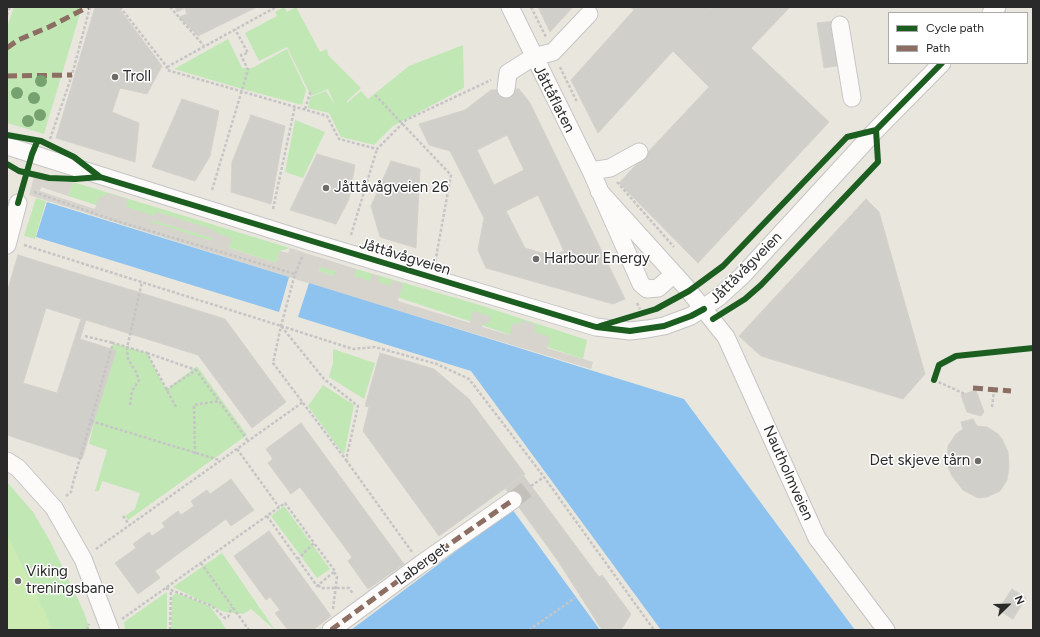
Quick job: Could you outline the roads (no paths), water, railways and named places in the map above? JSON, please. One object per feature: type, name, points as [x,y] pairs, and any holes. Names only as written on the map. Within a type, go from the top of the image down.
[{"type":"street","name":"Jåttåflaten","points":[[510,7],[533,57],[591,171],[641,284],[647,289],[658,288],[674,274]]},
{"type":"street","points":[[507,81],[533,57],[553,52],[589,14]]},
{"type":"street","points":[[840,25],[852,98]]},
{"type":"street","name":"Jåttåvågveien","points":[[7,146],[308,241],[596,327],[613,330],[647,329],[679,322],[704,309],[742,276],[876,130],[941,64]]},
{"type":"street","points":[[591,171],[610,168],[639,152]]},
{"type":"street","name":"Jåttåflaten","points":[[599,191],[704,309]]},
{"type":"street","points":[[15,245],[18,203]]},
{"type":"street","name":"Nautholmveien","points":[[704,309],[731,344],[818,538],[886,630]]},
{"type":"street","points":[[7,461],[18,468],[54,508],[83,560],[110,628]]},
{"type":"street","name":"Laberget","points":[[331,630],[421,564],[513,500]]},
{"type":"water","points":[[47,202],[289,277],[279,312],[36,237]]},
{"type":"water","points":[[309,283],[684,399],[855,630],[661,630],[471,371],[298,317]]},
{"type":"water","points":[[512,509],[600,630],[351,630]]},
{"type":"tunnel","points":[[513,500],[531,486]]},
{"type":"place","name":"Troll","points":[[115,77]]},
{"type":"place","name":"Jåttåvågveien 26","points":[[326,188]]},
{"type":"place","name":"Harbour Energy","points":[[536,259]]},
{"type":"place","name":"Det skjeve tårn","points":[[978,461]]},
{"type":"place","name":"Viking treningsbane","points":[[18,581]]}]
